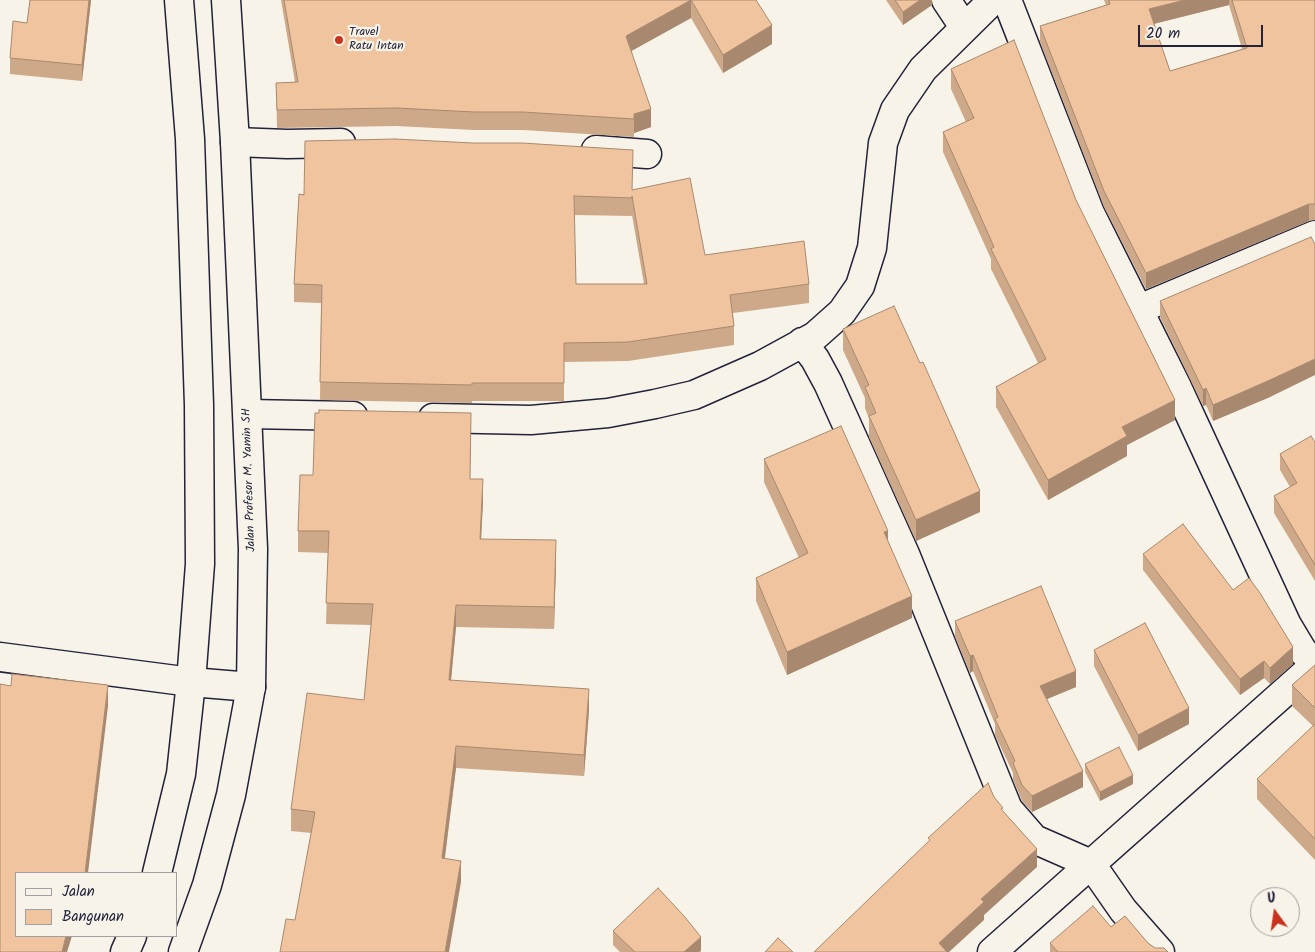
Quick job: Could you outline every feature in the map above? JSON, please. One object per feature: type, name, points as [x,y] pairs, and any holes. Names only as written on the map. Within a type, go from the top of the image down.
[{"type":"main road","points":[[157,872],[181,774],[191,682],[200,564],[199,405],[190,139],[179,0]]},
{"type":"main road","name":"Jalan Profesor M. Yamin SH","points":[[183,952],[207,885],[231,795],[250,687],[253,549],[235,142],[226,0]]},
{"type":"main road","points":[[946,0],[986,9]]},
{"type":"main road","points":[[986,9],[1177,387],[1287,625],[1302,650],[1315,665],[992,952]]},
{"type":"main road","points":[[412,418],[531,420],[608,413],[646,406],[694,395],[760,366],[815,336],[842,312],[860,286],[872,248],[883,143],[895,110],[923,68],[986,9]]},
{"type":"main road","points":[[235,142],[287,144],[365,142]]},
{"type":"main road","points":[[574,149],[647,154]]},
{"type":"main road","points":[[1138,310],[1315,235]]},
{"type":"main road","points":[[802,342],[815,359],[828,383],[905,554],[1008,809],[1034,839],[1091,864],[1123,910],[1160,952]]},
{"type":"main road","points":[[248,414],[373,416]]},
{"type":"main road","points":[[0,657],[191,682],[250,687]]},
{"type":"main road","points":[[125,952],[132,937]]},
{"type":"building","points":[[30,0],[89,0],[82,65],[10,58],[13,21],[27,23]]},
{"type":"building","points":[[284,0],[691,0],[626,36],[651,109],[634,114],[634,119],[523,112],[474,112],[396,108],[277,110],[276,83],[298,82]]},
{"type":"building","points":[[691,0],[756,0],[772,25],[723,55]]},
{"type":"building","points":[[895,0],[920,0],[903,12]]},
{"type":"building","points":[[1109,0],[1185,0],[1149,9],[1170,71],[1247,48],[1232,0],[1315,0],[1315,204],[1309,204],[1146,273],[1104,191],[1040,26],[1110,4]]},
{"type":"building","points":[[1014,40],[1076,200],[1175,400],[1122,427],[1127,436],[1048,480],[996,387],[1046,359],[991,249],[994,247],[943,132],[974,118],[951,69]]},
{"type":"building","points":[[395,139],[473,143],[522,143],[633,150],[632,190],[690,178],[705,255],[804,241],[809,284],[730,295],[734,326],[628,342],[564,343],[564,383],[472,383],[472,385],[320,382],[322,285],[294,284],[299,194],[304,195],[305,141]],"holes":[[[574,196],[632,198],[632,196],[647,284],[576,284]]]},
{"type":"building","points":[[1311,237],[1315,244],[1315,359],[1213,405],[1206,388],[1203,390],[1160,301]]},
{"type":"building","points":[[894,306],[920,363],[923,362],[980,491],[916,520],[869,416],[876,413],[865,387],[869,385],[843,329]]},
{"type":"building","points":[[319,410],[471,413],[470,479],[483,479],[480,539],[556,540],[554,607],[456,605],[449,680],[589,689],[584,755],[456,746],[442,858],[461,861],[445,952],[280,952],[286,919],[295,920],[315,812],[291,809],[307,693],[364,700],[373,604],[326,603],[329,531],[298,531],[300,475],[313,475],[315,413],[319,413]]},
{"type":"building","points":[[841,426],[888,531],[884,532],[912,596],[787,652],[756,578],[808,553],[764,459]]},
{"type":"building","points":[[1311,436],[1315,442],[1315,565],[1274,496],[1297,483],[1280,454]]},
{"type":"building","points":[[1183,524],[1233,590],[1249,578],[1293,647],[1270,668],[1264,661],[1240,679],[1143,554]]},
{"type":"building","points":[[1041,586],[1076,671],[1040,686],[1083,771],[1032,796],[1022,785],[1013,763],[1015,761],[995,719],[998,717],[973,655],[970,656],[955,621]]},
{"type":"building","points":[[1145,623],[1189,708],[1138,735],[1094,650]]},
{"type":"building","points":[[1315,665],[1315,708],[1292,685]]},
{"type":"building","points":[[12,674],[108,685],[85,872],[15,872],[15,937],[66,937],[62,952],[0,952],[0,684],[11,686]]},
{"type":"building","points":[[1315,724],[1315,839],[1257,779]]},
{"type":"building","points":[[1119,747],[1133,775],[1100,792],[1085,764]]},
{"type":"building","points":[[988,783],[994,797],[1003,808],[1001,809],[1037,849],[981,899],[984,902],[939,943],[947,952],[814,952],[930,840],[928,838]]},
{"type":"building","points":[[658,888],[701,937],[684,952],[635,952],[613,931]]},
{"type":"building","points":[[1093,906],[1111,927],[1125,916],[1148,943],[1155,948],[1164,948],[1168,952],[1058,952],[1050,943]]},
{"type":"building","points":[[778,938],[793,952],[765,952]]},
{"type":"place","name":"Travel Ratu Intan","points":[[339,40]]}]
